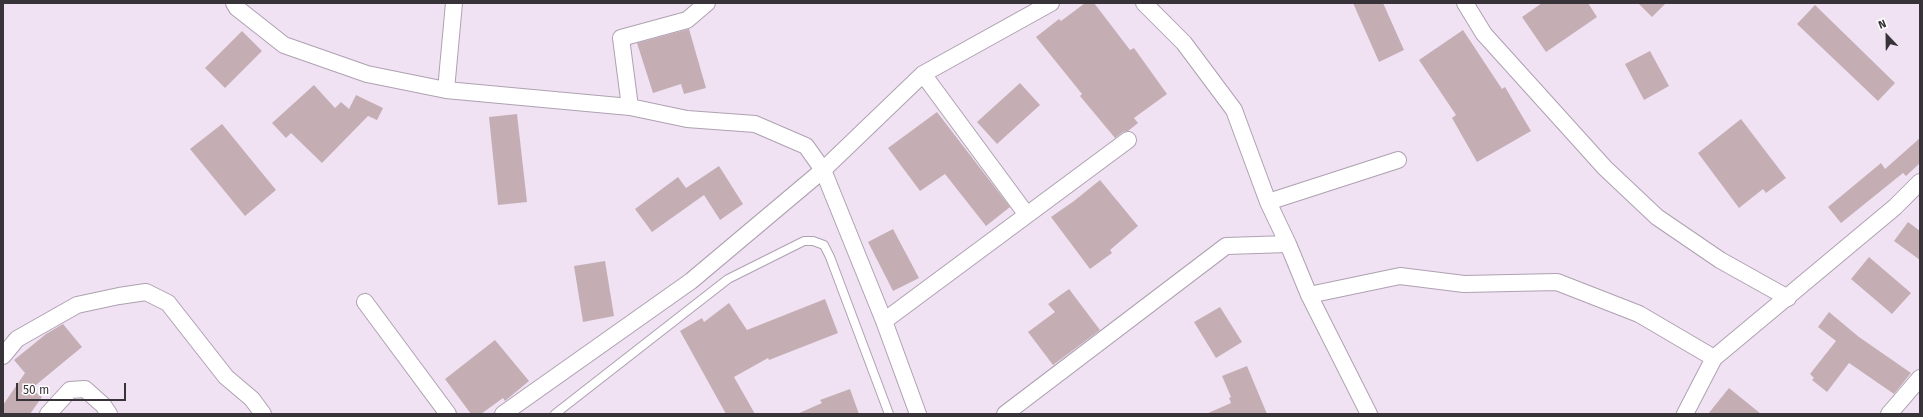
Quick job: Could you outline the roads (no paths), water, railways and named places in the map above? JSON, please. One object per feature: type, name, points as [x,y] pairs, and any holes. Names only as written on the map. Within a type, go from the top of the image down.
[{"type":"street","points":[[234,3],[237,8],[284,46],[368,74],[446,90],[630,107],[687,119],[755,124],[806,146],[823,170],[884,321],[918,414]]},
{"type":"street","points":[[446,90],[454,3]]},
{"type":"street","points":[[630,107],[621,38],[687,20],[707,3]]},
{"type":"street","points":[[503,414],[691,280],[823,170],[923,74],[1052,3]]},
{"type":"street","points":[[1144,3],[1184,43],[1234,110],[1268,202],[1288,244],[1309,295],[1369,414]]},
{"type":"street","points":[[1465,3],[1490,40],[1605,168],[1657,217],[1720,260],[1788,298]]},
{"type":"street","points":[[923,74],[1028,215]]},
{"type":"street","points":[[884,321],[1128,140]]},
{"type":"street","points":[[1268,202],[1398,160]]},
{"type":"street","points":[[1685,414],[1714,358],[1788,298],[1895,207],[1920,182]]},
{"type":"street","points":[[1005,414],[1226,246],[1288,244]]},
{"type":"street","points":[[1309,295],[1400,276],[1464,284],[1557,282],[1639,314],[1714,358]]},
{"type":"street","points":[[3,356],[17,339],[77,305],[118,296],[146,292],[168,303],[226,377],[252,399],[263,414]]},
{"type":"street","points":[[365,302],[448,414]]},
{"type":"street","points":[[1889,414],[1920,378]]},
{"type":"street","points":[[48,414],[70,390],[85,389],[103,405],[109,414]]},
{"type":"lane","points":[[555,414],[728,279],[804,241],[824,246],[830,257],[889,414]]}]
